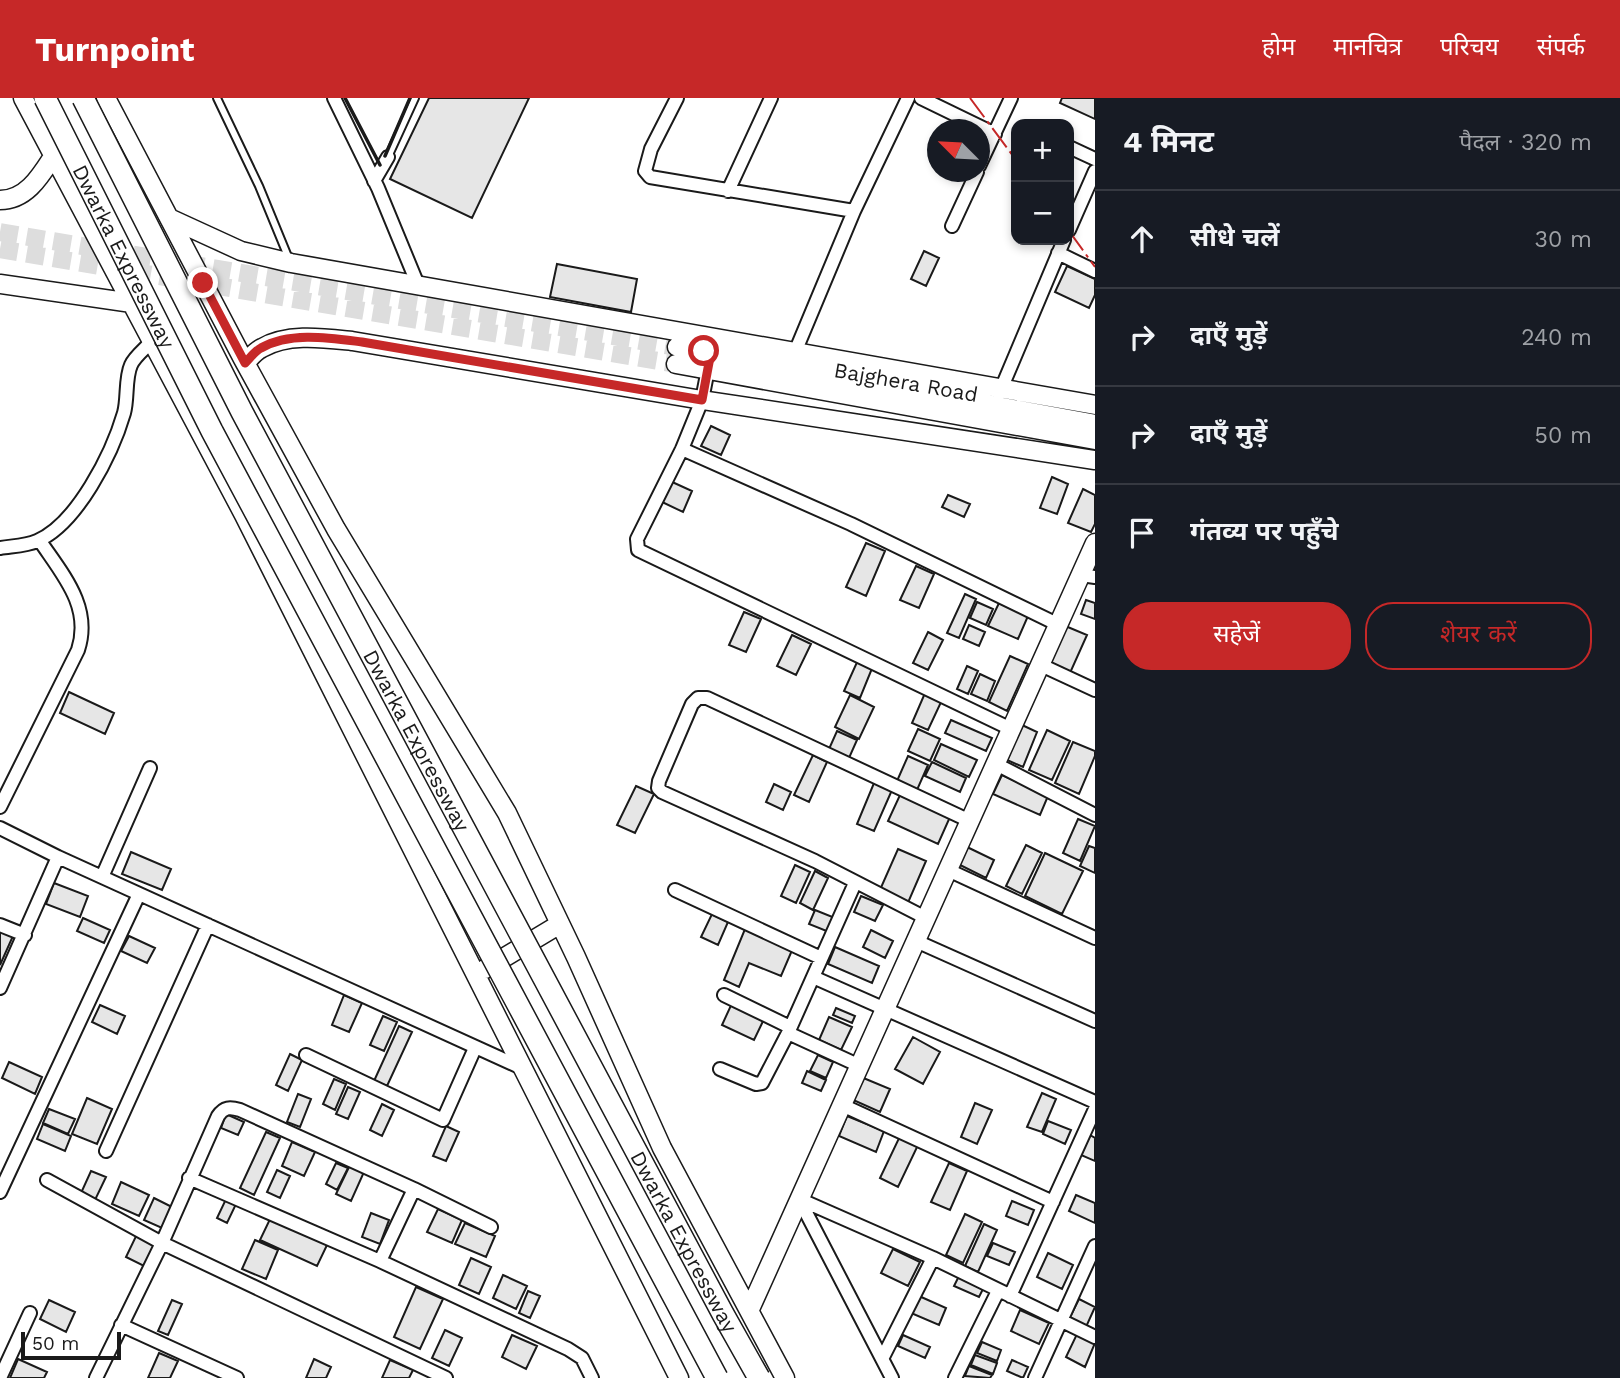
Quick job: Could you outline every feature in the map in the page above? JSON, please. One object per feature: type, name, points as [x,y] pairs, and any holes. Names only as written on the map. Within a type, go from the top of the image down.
[{"type":"highway","name":"Dwarka Expressway","points":[[45,98],[222,451],[717,1378]]},
{"type":"highway","name":"Dwarka Expressway","points":[[83,98],[242,412],[759,1378]]},
{"type":"street","points":[[23,98],[244,515],[679,1378]]},
{"type":"street","points":[[106,98],[245,363],[336,528],[507,813],[662,1148],[785,1378]]},
{"type":"street","points":[[334,98],[374,181],[418,285]]},
{"type":"street","points":[[677,98],[647,158],[647,175],[854,211]]},
{"type":"street","points":[[728,191],[771,98]]},
{"type":"street","points":[[792,359],[854,211],[908,98]]},
{"type":"street","points":[[920,98],[995,134]]},
{"type":"street","points":[[990,144],[1012,98]]},
{"type":"street","points":[[1074,149],[1095,159]]},
{"type":"street","points":[[0,200],[19,195],[37,182],[54,155]]},
{"type":"street","points":[[374,181],[388,157]]},
{"type":"street","points":[[1074,219],[1095,171]]},
{"type":"street","points":[[952,226],[972,182]]},
{"type":"street","points":[[169,218],[241,251],[291,263],[418,285],[792,359],[1003,387],[1095,405]]},
{"type":"street","points":[[995,405],[1062,245]]},
{"type":"street","points":[[1058,253],[1095,271]]},
{"type":"street","points":[[0,284],[132,303]]},
{"type":"street","points":[[245,363],[260,348],[278,341],[327,339],[362,342],[702,400],[1095,460]]},
{"type":"street","points":[[0,548],[40,541],[72,512],[111,448],[126,406],[131,365],[152,341]]},
{"type":"street","points":[[677,355],[709,361],[702,400],[682,449],[637,538],[638,550],[1012,729]]},
{"type":"street","name":"Bajghera Road","points":[[709,361],[792,359],[995,405],[1095,424]]},
{"type":"street","name":"Bajghera Road","points":[[709,361],[1095,440]]},
{"type":"street","points":[[682,449],[851,524],[1059,625]]},
{"type":"street","points":[[0,807],[78,650],[83,632],[79,603],[40,541]]},
{"type":"street","points":[[750,1309],[1059,625],[1088,576],[1095,543]]},
{"type":"street","points":[[1041,665],[1095,690]]},
{"type":"street","points":[[926,919],[815,861],[660,790],[659,781],[694,701],[707,698],[970,821]]},
{"type":"street","points":[[996,764],[1095,815]]},
{"type":"street","points":[[102,877],[150,768]]},
{"type":"street","points":[[0,828],[58,857],[524,1069]]},
{"type":"street","points":[[0,988],[58,857]]},
{"type":"street","points":[[948,870],[1095,938]]},
{"type":"street","points":[[720,1069],[761,1084],[789,1030],[855,883]]},
{"type":"street","points":[[675,890],[821,958]]},
{"type":"street","points":[[0,1192],[5,1168],[139,894]]},
{"type":"street","points":[[476,974],[560,923]]},
{"type":"street","points":[[0,925],[25,935]]},
{"type":"street","points":[[106,1151],[208,925]]},
{"type":"street","points":[[916,940],[1095,1021]]},
{"type":"street","points":[[813,977],[1095,1102]]},
{"type":"street","points":[[724,995],[860,1066]]},
{"type":"street","points":[[306,1055],[443,1121],[475,1048]]},
{"type":"street","points":[[842,1105],[1053,1202]]},
{"type":"street","points":[[96,1378],[162,1243],[221,1112],[231,1107],[414,1189],[491,1227]]},
{"type":"street","points":[[955,1378],[1053,1202],[1095,1109]]},
{"type":"street","points":[[189,1178],[380,1261],[577,1353],[587,1365],[592,1378]]},
{"type":"street","points":[[47,1180],[162,1243],[446,1378]]},
{"type":"street","points":[[380,1261],[414,1189]]},
{"type":"street","points":[[799,1199],[933,1258],[1095,1337]]},
{"type":"street","points":[[799,1199],[892,1378]]},
{"type":"street","points":[[1035,1378],[1095,1246]]},
{"type":"street","points":[[882,1359],[933,1258]]},
{"type":"street","points":[[0,1378],[30,1313]]},
{"type":"street","points":[[121,1325],[237,1378]]},
{"type":"lane","points":[[217,98],[291,263]]},
{"type":"lane","points":[[388,157],[415,98]]},
{"type":"building","points":[[429,98],[529,98],[472,218],[390,179]]},
{"type":"building","points":[[1062,98],[1095,98],[1095,119],[1060,103]]},
{"type":"building","points":[[924,251],[939,258],[926,286],[911,279]]},
{"type":"building","points":[[557,264],[637,279],[631,312],[550,297]]},
{"type":"building","points":[[1067,266],[1095,279],[1095,295],[1089,308],[1055,292]]},
{"type":"building","points":[[711,426],[730,435],[721,455],[701,446]]},
{"type":"building","points":[[1052,477],[1068,484],[1057,514],[1040,508]]},
{"type":"building","points":[[670,481],[692,491],[683,512],[662,502]]},
{"type":"building","points":[[1083,489],[1095,495],[1095,524],[1091,532],[1068,523]]},
{"type":"building","points":[[948,495],[970,504],[964,517],[942,507]]},
{"type":"building","points":[[866,543],[885,551],[866,596],[846,587]]},
{"type":"building","points":[[916,566],[934,574],[919,608],[900,600]]},
{"type":"building","points":[[965,594],[976,599],[959,638],[947,633]]},
{"type":"building","points":[[1086,600],[1095,603],[1095,619],[1081,614]]},
{"type":"building","points":[[977,602],[993,609],[986,625],[970,618]]},
{"type":"building","points":[[999,603],[1028,616],[1018,639],[988,626]]},
{"type":"building","points":[[744,612],[761,619],[746,652],[729,645]]},
{"type":"building","points":[[969,625],[985,632],[979,646],[963,639]]},
{"type":"building","points":[[1063,625],[1087,635],[1070,673],[1046,663]]},
{"type":"building","points":[[928,632],[943,640],[928,670],[913,663]]},
{"type":"building","points":[[792,635],[811,644],[796,675],[777,666]]},
{"type":"building","points":[[1010,656],[1028,664],[1007,711],[989,702]]},
{"type":"building","points":[[858,660],[873,666],[860,698],[844,691]]},
{"type":"building","points":[[967,666],[978,671],[968,694],[957,689]]},
{"type":"building","points":[[980,674],[995,681],[987,701],[971,694]]},
{"type":"building","points":[[69,692],[114,713],[105,734],[60,713]]},
{"type":"building","points":[[925,693],[942,700],[928,730],[912,723]]},
{"type":"building","points":[[850,695],[874,707],[859,739],[835,727]]},
{"type":"building","points":[[951,720],[992,738],[986,751],[945,733]]},
{"type":"building","points":[[1022,725],[1037,732],[1023,767],[1007,760]]},
{"type":"building","points":[[918,729],[940,739],[930,761],[908,751]]},
{"type":"building","points":[[1047,730],[1070,741],[1052,780],[1029,770]]},
{"type":"building","points":[[837,731],[857,740],[849,758],[829,749]]},
{"type":"building","points":[[1073,742],[1095,751],[1079,794],[1055,783]]},
{"type":"building","points":[[941,744],[977,760],[969,777],[934,760]]},
{"type":"building","points":[[813,755],[827,762],[809,802],[794,795]]},
{"type":"building","points":[[908,756],[928,765],[917,790],[897,781]]},
{"type":"building","points":[[932,762],[966,778],[960,792],[925,776]]},
{"type":"building","points":[[1002,775],[1048,796],[1040,815],[993,794]]},
{"type":"building","points":[[874,783],[892,790],[874,831],[857,824]]},
{"type":"building","points":[[774,784],[791,792],[783,810],[766,802]]},
{"type":"building","points":[[636,786],[654,794],[635,833],[617,825]]},
{"type":"building","points":[[900,795],[950,817],[938,844],[888,821]]},
{"type":"building","points":[[1078,819],[1095,826],[1080,861],[1063,853]]},
{"type":"building","points":[[1026,845],[1042,853],[1022,894],[1006,886]]},
{"type":"building","points":[[1089,846],[1095,848],[1095,873],[1080,866]]},
{"type":"building","points":[[967,847],[994,860],[986,878],[958,864]]},
{"type":"building","points":[[898,849],[926,861],[907,905],[879,892]]},
{"type":"building","points":[[131,852],[171,869],[162,890],[122,874]]},
{"type":"building","points":[[1045,853],[1083,871],[1062,914],[1025,896]]},
{"type":"building","points":[[795,865],[810,872],[796,903],[781,896]]},
{"type":"building","points":[[815,871],[828,878],[813,910],[800,903]]},
{"type":"building","points":[[54,883],[88,896],[80,917],[46,904]]},
{"type":"building","points":[[861,896],[883,905],[875,921],[854,912]]},
{"type":"building","points":[[815,910],[835,918],[829,932],[809,924]]},
{"type":"building","points":[[712,914],[728,922],[718,945],[701,937]]},
{"type":"building","points":[[83,918],[110,930],[104,943],[77,931]]},
{"type":"building","points":[[745,929],[793,948],[781,976],[749,963],[739,987],[724,980]]},
{"type":"building","points":[[0,930],[13,936],[0,965]]},
{"type":"building","points":[[871,930],[893,941],[885,958],[863,947]]},
{"type":"building","points":[[129,936],[155,948],[147,963],[121,951]]},
{"type":"building","points":[[835,947],[879,966],[872,983],[828,964]]},
{"type":"building","points":[[344,995],[362,1003],[349,1032],[332,1025]]},
{"type":"building","points":[[733,1001],[765,1017],[754,1040],[722,1025]]},
{"type":"building","points":[[100,1005],[125,1016],[117,1034],[92,1022]]},
{"type":"building","points":[[836,1008],[855,1016],[852,1023],[833,1015]]},
{"type":"building","points":[[383,1016],[397,1022],[384,1051],[370,1045]]},
{"type":"building","points":[[829,1017],[852,1027],[841,1050],[819,1040]]},
{"type":"building","points":[[399,1026],[412,1032],[387,1086],[374,1081]]},
{"type":"building","points":[[913,1037],[940,1052],[923,1084],[895,1069]]},
{"type":"building","points":[[290,1054],[302,1060],[288,1091],[276,1085]]},
{"type":"building","points":[[818,1055],[833,1062],[826,1078],[810,1071]]},
{"type":"building","points":[[9,1062],[42,1077],[35,1094],[2,1078]]},
{"type":"building","points":[[807,1071],[826,1080],[821,1091],[802,1083]]},
{"type":"building","points":[[861,1077],[890,1089],[880,1112],[851,1099]]},
{"type":"building","points":[[334,1079],[346,1084],[335,1110],[323,1104]]},
{"type":"building","points":[[348,1087],[360,1092],[348,1119],[336,1114]]},
{"type":"building","points":[[1042,1093],[1056,1099],[1042,1132],[1027,1127]]},
{"type":"building","points":[[298,1094],[311,1099],[300,1127],[287,1122]]},
{"type":"building","points":[[87,1098],[112,1109],[97,1144],[72,1134]]},
{"type":"building","points":[[975,1103],[992,1110],[977,1144],[961,1137]]},
{"type":"building","points":[[382,1104],[394,1110],[382,1136],[370,1130]]},
{"type":"building","points":[[49,1109],[75,1119],[68,1134],[43,1123]]},
{"type":"building","points":[[226,1114],[244,1122],[238,1135],[221,1128]]},
{"type":"building","points":[[847,1116],[884,1131],[876,1152],[839,1136]]},
{"type":"building","points":[[1048,1121],[1071,1130],[1065,1144],[1043,1134]]},
{"type":"building","points":[[43,1124],[71,1136],[65,1151],[37,1139]]},
{"type":"building","points":[[446,1126],[459,1132],[446,1161],[433,1156]]},
{"type":"building","points":[[266,1132],[280,1138],[254,1195],[240,1188]]},
{"type":"building","points":[[901,1134],[919,1143],[898,1187],[880,1178]]},
{"type":"building","points":[[1090,1135],[1095,1138],[1095,1161],[1081,1155]]},
{"type":"building","points":[[292,1142],[315,1152],[304,1176],[282,1166]]},
{"type":"building","points":[[336,1163],[348,1168],[337,1190],[326,1184]]},
{"type":"building","points":[[949,1163],[967,1171],[950,1210],[931,1202]]},
{"type":"building","points":[[350,1165],[364,1172],[351,1201],[336,1194]]},
{"type":"building","points":[[277,1170],[290,1176],[280,1198],[267,1192]]},
{"type":"building","points":[[91,1171],[106,1177],[95,1200],[81,1193]]},
{"type":"building","points":[[121,1182],[149,1195],[139,1216],[112,1204]]},
{"type":"building","points":[[1076,1195],[1095,1203],[1095,1223],[1069,1211]]},
{"type":"building","points":[[227,1197],[237,1202],[227,1223],[217,1218]]},
{"type":"building","points":[[154,1198],[172,1207],[162,1228],[144,1220]]},
{"type":"building","points":[[1012,1201],[1034,1210],[1028,1225],[1006,1216]]},
{"type":"building","points":[[438,1209],[462,1220],[452,1243],[427,1232]]},
{"type":"building","points":[[371,1213],[389,1220],[380,1244],[362,1237]]},
{"type":"building","points":[[965,1214],[982,1222],[963,1263],[946,1255]]},
{"type":"building","points":[[271,1217],[328,1243],[317,1266],[260,1240]]},
{"type":"building","points":[[465,1223],[495,1236],[486,1257],[455,1244]]},
{"type":"building","points":[[984,1224],[997,1230],[978,1272],[965,1266]]},
{"type":"building","points":[[138,1232],[156,1241],[144,1266],[126,1257]]},
{"type":"building","points":[[255,1240],[278,1250],[266,1279],[242,1269]]},
{"type":"building","points":[[993,1243],[1015,1252],[1009,1265],[987,1256]]},
{"type":"building","points":[[893,1249],[920,1262],[908,1286],[881,1273]]},
{"type":"building","points":[[1048,1253],[1073,1265],[1062,1289],[1037,1277]]},
{"type":"building","points":[[471,1258],[491,1267],[479,1294],[459,1285]]},
{"type":"building","points":[[503,1275],[527,1286],[516,1309],[493,1298]]},
{"type":"building","points":[[959,1276],[984,1287],[979,1297],[954,1286]]},
{"type":"building","points":[[416,1287],[443,1299],[420,1349],[394,1337]]},
{"type":"building","points":[[528,1291],[540,1296],[530,1318],[519,1313]]},
{"type":"building","points":[[919,1296],[946,1308],[939,1325],[911,1313]]},
{"type":"building","points":[[1079,1299],[1095,1307],[1086,1327],[1069,1319]]},
{"type":"building","points":[[49,1300],[75,1312],[66,1332],[40,1319]]},
{"type":"building","points":[[172,1300],[182,1304],[168,1335],[158,1331]]},
{"type":"building","points":[[1020,1310],[1049,1323],[1039,1344],[1011,1331]]},
{"type":"building","points":[[445,1330],[462,1338],[449,1366],[432,1358]]},
{"type":"building","points":[[1077,1334],[1095,1343],[1085,1367],[1066,1357]]},
{"type":"building","points":[[512,1335],[537,1346],[526,1369],[502,1357]]},
{"type":"building","points":[[903,1335],[930,1347],[925,1358],[898,1346]]},
{"type":"building","points":[[982,1342],[1001,1350],[997,1361],[977,1353]]},
{"type":"building","points":[[159,1353],[178,1361],[170,1378],[148,1378]]},
{"type":"building","points":[[975,1355],[997,1363],[993,1374],[971,1365]]},
{"type":"building","points":[[18,1359],[47,1372],[44,1378],[10,1378]]},
{"type":"building","points":[[314,1359],[331,1367],[326,1378],[306,1378]]},
{"type":"building","points":[[390,1360],[413,1370],[409,1378],[382,1378]]},
{"type":"building","points":[[1012,1360],[1028,1367],[1023,1378],[1007,1371]]},
{"type":"building","points":[[969,1366],[992,1375],[990,1378],[965,1376]]},
{"type":"tunnel","points":[[0,232],[677,347]]},
{"type":"tunnel","points":[[0,249],[676,364]]},
{"type":"wall","points":[[345,98],[380,165]]},
{"type":"wall","points":[[385,156],[410,98]]},
{"type":"power","points":[[970,98],[1011,153]]},
{"type":"power","points":[[1074,238],[1095,267]]},
{"type":"route","points":[[203,283],[245,363],[260,348],[278,341],[327,339],[362,342],[702,400],[711,352],[704,351]]}]
